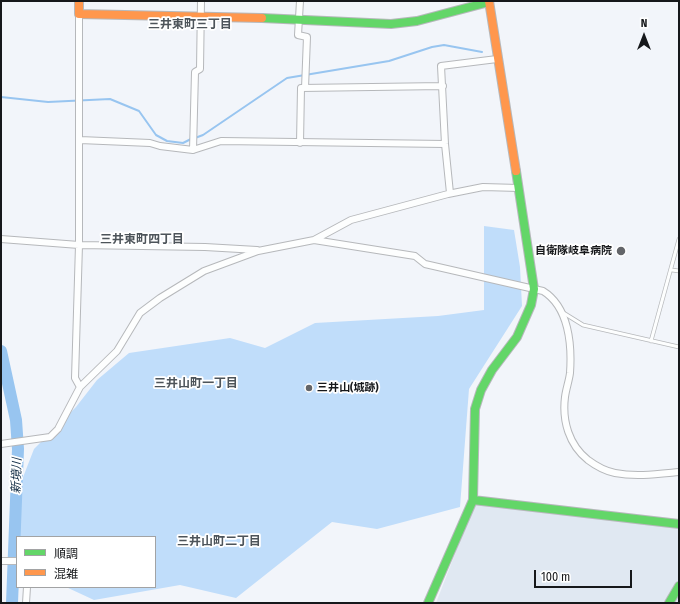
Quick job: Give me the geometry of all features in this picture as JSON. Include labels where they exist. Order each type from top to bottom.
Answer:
[{"type":"street","points":[[79,1],[79,245],[75,378],[80,387]]},
{"type":"street","points":[[193,150],[195,72],[200,69],[201,1]]},
{"type":"street","points":[[300,1],[298,35],[307,37],[305,88]]},
{"type":"street","points":[[79,14],[299,19],[391,24],[409,23],[489,1],[534,289],[531,305],[517,337],[488,377],[481,390],[475,409],[472,500],[428,603]]},
{"type":"street","points":[[450,194],[445,144],[441,66],[497,59]]},
{"type":"street","points":[[300,143],[301,88],[442,86]]},
{"type":"street","points":[[80,140],[150,143],[193,150],[222,141],[445,144]]},
{"type":"street","points":[[1,444],[50,437],[58,429],[80,387],[117,351],[140,314],[204,271],[258,251],[314,240],[350,220],[483,187],[519,188]]},
{"type":"street","points":[[1,239],[79,245],[205,247],[258,251]]},
{"type":"street","points":[[314,240],[415,256],[425,264],[543,291],[551,295],[561,311],[567,326],[570,350],[570,374],[565,398],[565,422],[573,444],[582,455],[607,471],[642,475],[679,472]]},
{"type":"street","points":[[472,500],[679,524]]},
{"type":"street","points":[[1,561],[16,561]]},
{"type":"street","points":[[669,603],[679,586]]},
{"type":"street","points":[[26,603],[27,588]]},
{"type":"lane","points":[[651,341],[672,270],[679,239]]},
{"type":"lane","points":[[672,270],[679,271]]},
{"type":"lane","points":[[561,311],[583,325],[679,347]]},
{"type":"shaded area","points":[[484,226],[514,230],[520,267],[522,306],[469,389],[460,507],[377,529],[332,522],[236,598],[180,585],[94,600],[68,588],[156,588],[156,536],[20,536],[20,485],[34,449],[76,407],[97,380],[129,353],[230,338],[265,348],[315,323],[438,316],[484,310]]},
{"type":"shaded area","points":[[475,502],[679,526],[679,603],[436,603]]},
{"type":"waterway","points":[[195,138],[203,135],[287,78],[389,61],[432,47],[444,45],[482,52]]},
{"type":"waterway","points":[[1,97],[48,102],[110,99],[139,111],[156,135],[167,141],[183,143],[191,139]]},
{"type":"waterway","name":"新境川","points":[[1,351],[16,420],[18,449],[12,603]]},
{"type":"traffic: fast","points":[[262,18],[391,24],[417,21],[489,2]]},
{"type":"traffic: fast","points":[[428,603],[473,500],[475,409],[481,390],[492,370],[517,337],[531,305],[534,289],[516,171]]},
{"type":"traffic: fast","points":[[473,500],[679,524]]},
{"type":"traffic: fast","points":[[669,603],[679,586]]},
{"type":"traffic: slow","points":[[79,1],[79,14],[262,18]]},
{"type":"traffic: slow","points":[[489,1],[516,171]]},
{"type":"place","name":"自衛隊岐阜病院","points":[[621,251]]},
{"type":"place","name":"三井山(城跡)","points":[[309,388]]},
{"type":"district","name":"三井東町三丁目","points":[[190,25]]},
{"type":"district","name":"三井東町四丁目","points":[[142,240]]},
{"type":"district","name":"三井山町一丁目","points":[[196,384]]},
{"type":"district","name":"三井山町二丁目","points":[[219,542]]}]
